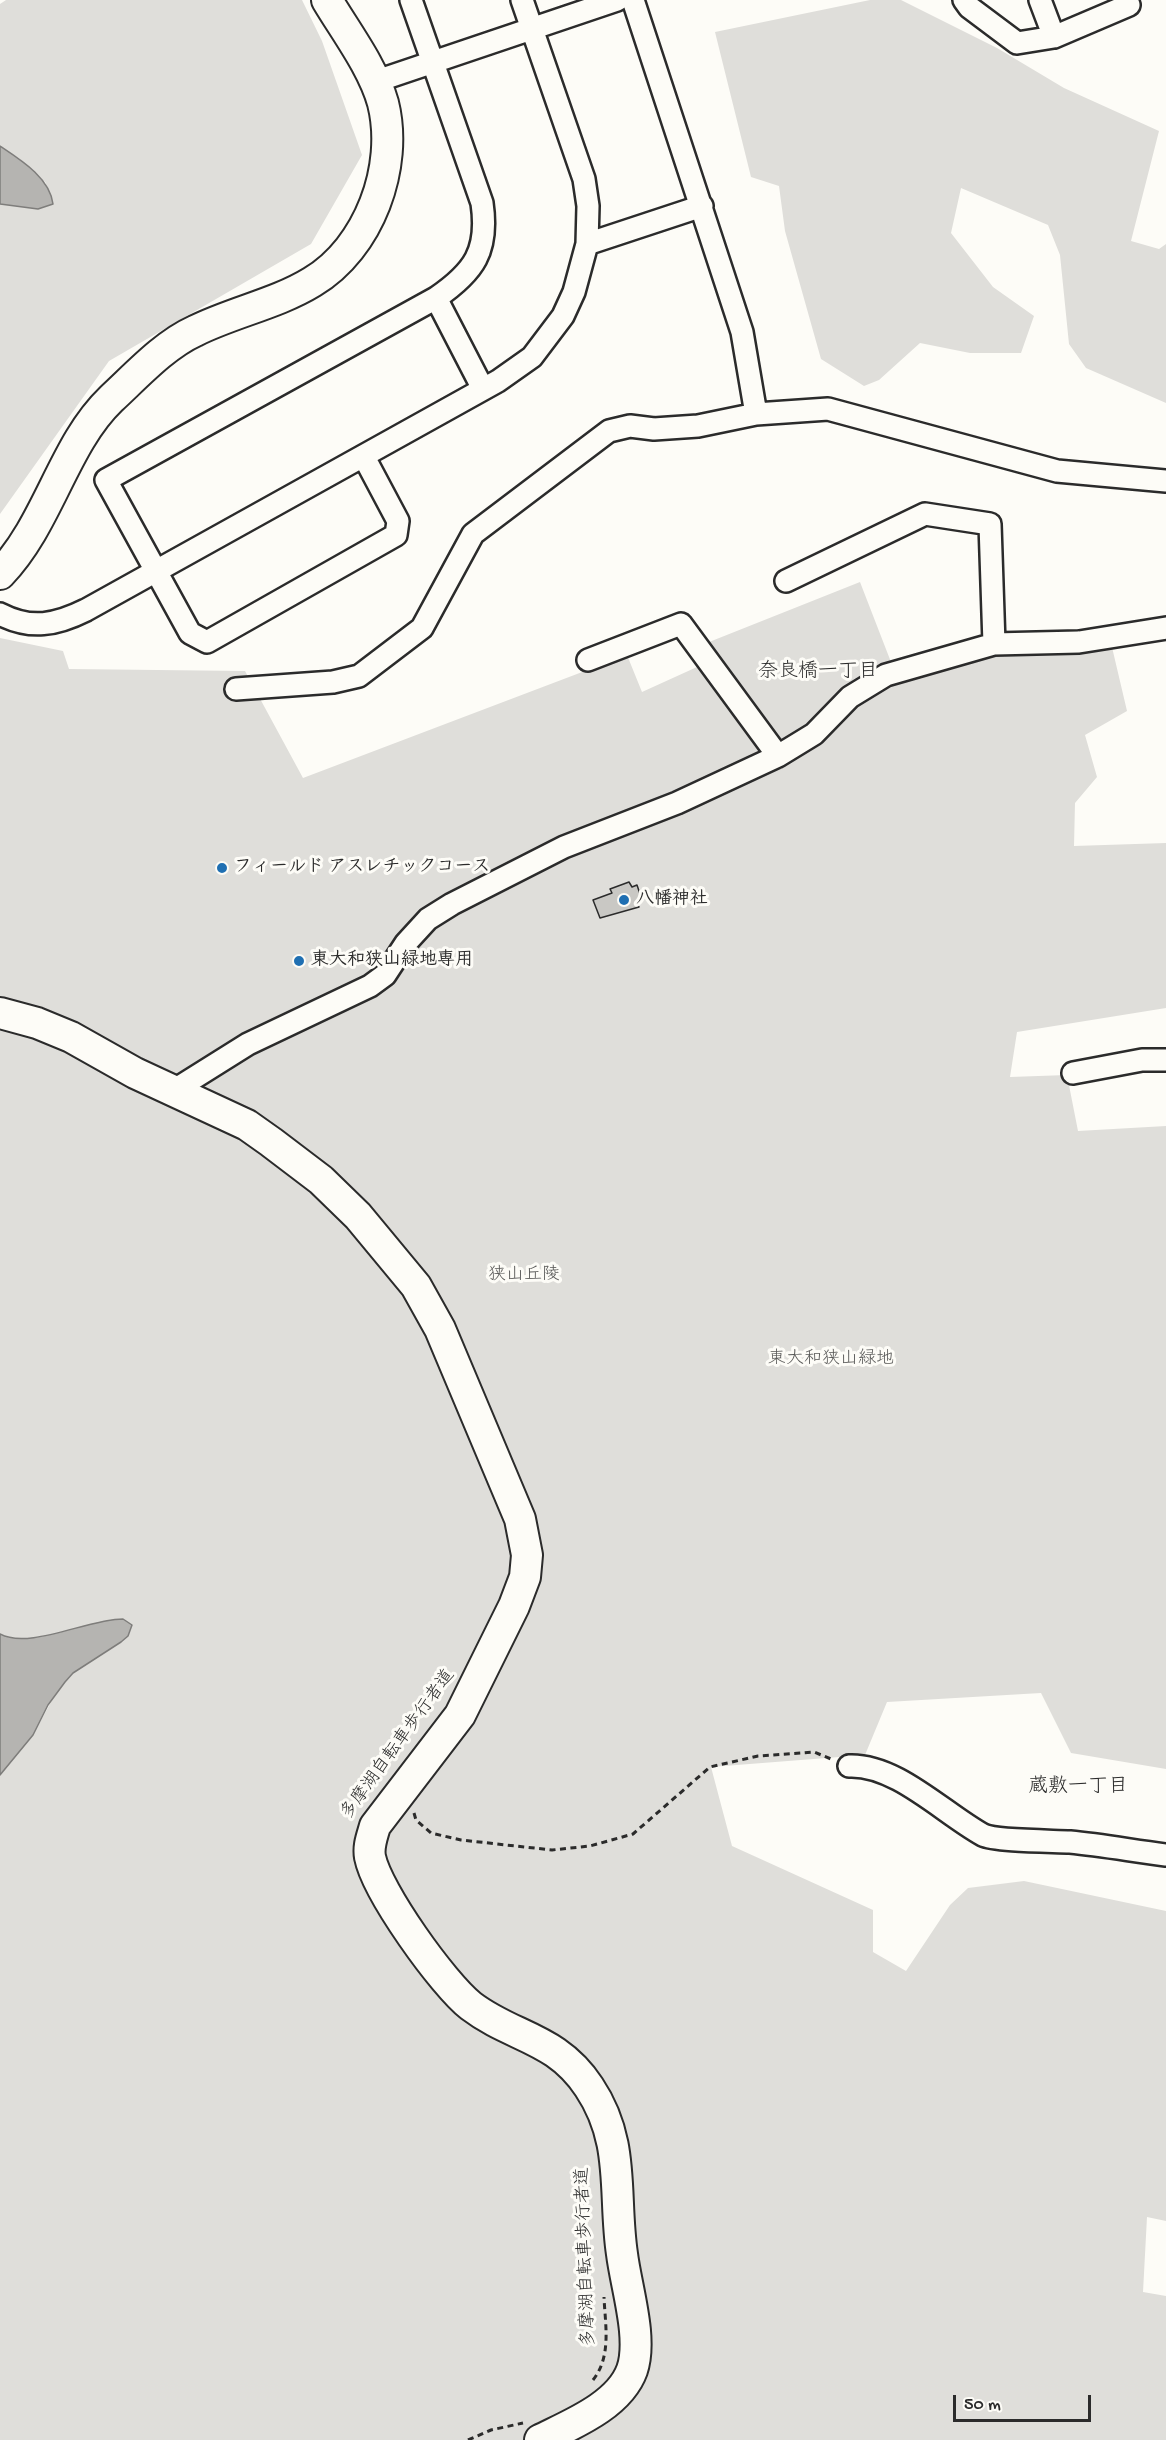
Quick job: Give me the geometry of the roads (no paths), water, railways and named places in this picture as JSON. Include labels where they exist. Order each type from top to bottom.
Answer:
[{"type":"street","points":[[0,574],[30,538],[87,426],[110,401],[181,339],[314,281],[354,244],[374,206],[388,146],[382,102],[374,82],[327,0]]},
{"type":"street","points":[[364,457],[398,522],[396,535],[207,642],[190,633],[106,480],[436,298],[461,281],[472,267],[484,241],[486,225],[474,175],[411,0]]},
{"type":"street","points":[[0,614],[29,624],[48,625],[67,620],[157,573],[364,457],[483,389],[532,357],[550,335],[574,292],[587,244],[588,206],[584,179],[522,0]]},
{"type":"street","points":[[374,82],[617,0]]},
{"type":"street","points":[[633,0],[742,332],[756,414]]},
{"type":"street","points":[[964,0],[969,7],[1017,43],[1054,37],[1129,5],[1127,0]]},
{"type":"street","points":[[1040,0],[1054,37]]},
{"type":"street","points":[[587,244],[702,207]]},
{"type":"street","points":[[436,298],[483,389]]},
{"type":"street","points":[[236,689],[333,682],[359,676],[422,628],[473,534],[609,431],[630,426],[654,429],[698,426],[756,414],[828,409],[1057,471],[1166,481]]},
{"type":"street","points":[[786,580],[925,514],[990,524],[994,644]]},
{"type":"street","points":[[588,660],[681,624],[778,756]]},
{"type":"street","points":[[173,1091],[248,1044],[370,986],[385,975],[406,943],[428,919],[452,904],[564,847],[677,803],[778,756],[814,734],[850,697],[886,675],[994,644],[1079,642],[1166,628]]},
{"type":"street","points":[[0,1013],[37,1023],[71,1037],[173,1091],[247,1125],[321,1180],[389,1251],[416,1286],[440,1329],[520,1519],[527,1555],[525,1577],[514,1606],[460,1715],[375,1827],[369,1847],[371,1859],[382,1886],[441,1977],[471,2006],[489,2018],[537,2039],[574,2069],[590,2088],[612,2140],[620,2191],[621,2251],[636,2351],[632,2372],[621,2388],[577,2422],[534,2431]]},
{"type":"street","points":[[1073,1073],[1142,1060],[1166,1060]]},
{"type":"street","points":[[849,1766],[865,1766],[887,1775],[957,1816],[985,1836],[1072,1843],[1166,1855]]},
{"type":"place","name":"フィールド アスレチックコース","points":[[222,868]]},
{"type":"place","name":"八幡神社","points":[[624,900]]},
{"type":"place","name":"東大和狭山緑地専用","points":[[299,961]]},
{"type":"district","name":"奈良橋一丁目","points":[[818,673]]},
{"type":"district","name":"蔵敷一丁目","points":[[1078,1788]]},
{"type":"park label","name":"狭山丘陵","points":[[524,1276]]},
{"type":"park label","name":"東大和狭山緑地","points":[[831,1360]]}]
